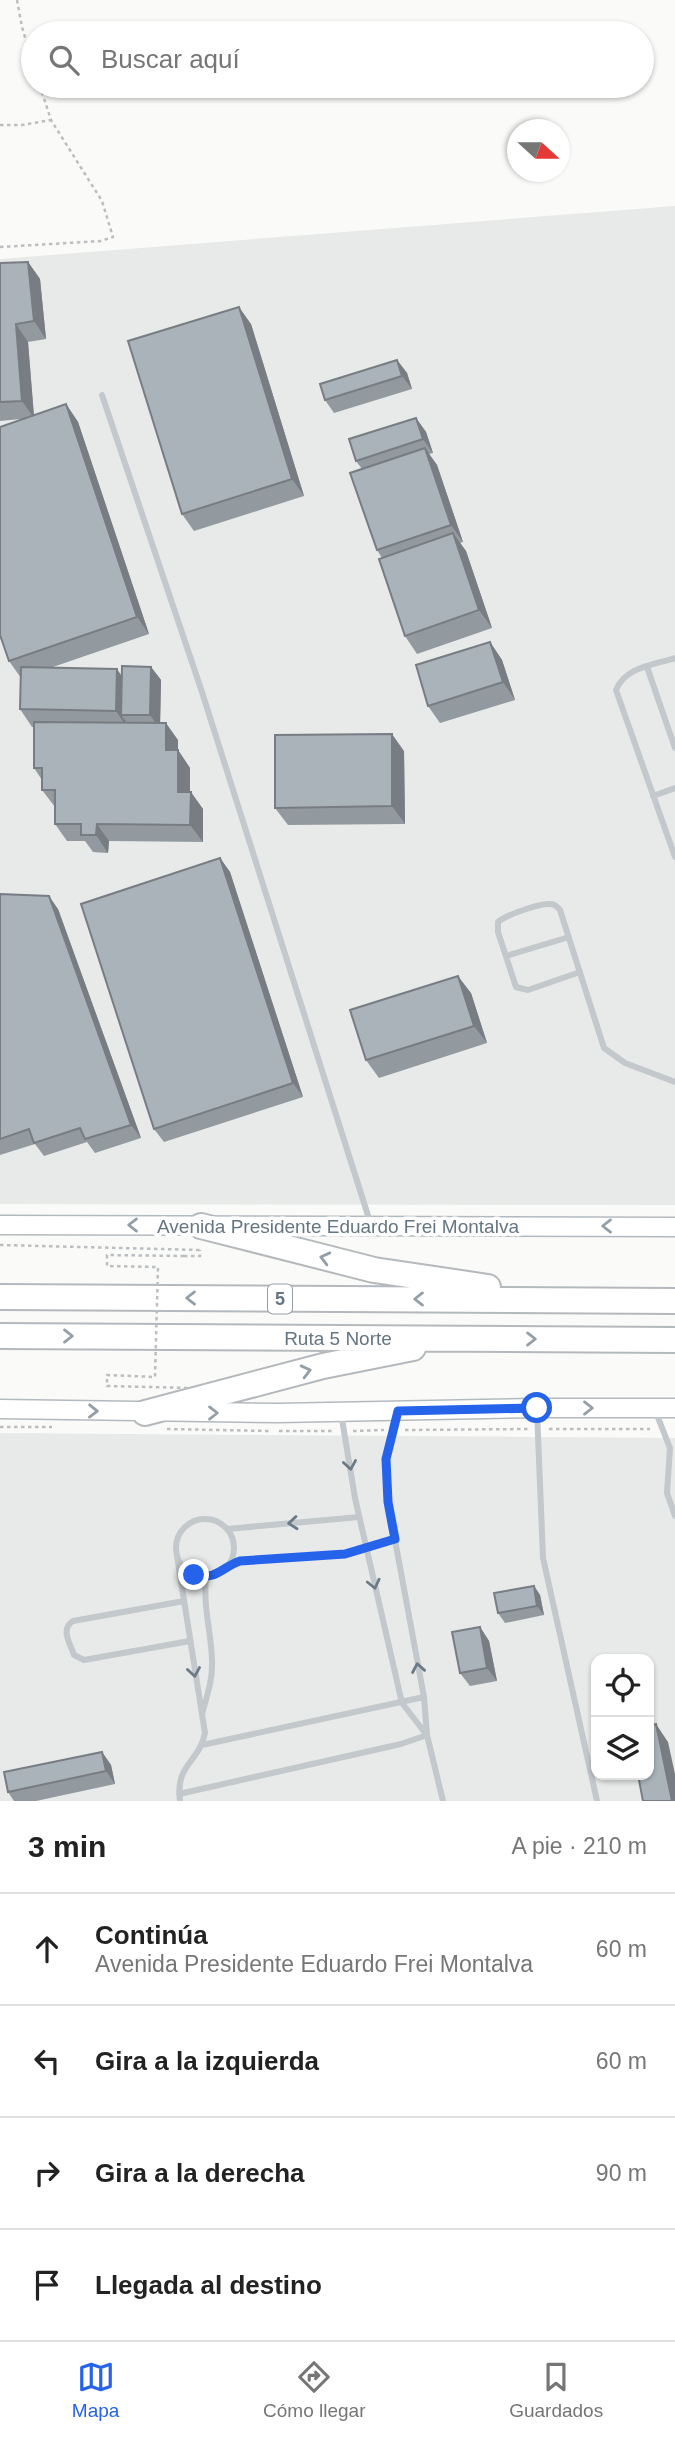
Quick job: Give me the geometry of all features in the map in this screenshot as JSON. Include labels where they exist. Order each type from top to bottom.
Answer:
[{"type":"highway","points":[[201,1238],[374,1270],[561,1300]]},
{"type":"highway","name":"Ruta 5 Norte","points":[[0,1297],[675,1301]]},
{"type":"highway","name":"Ruta 5 Norte","points":[[0,1336],[675,1340]]},
{"type":"highway","points":[[145,1413],[323,1367],[463,1338]]},
{"type":"street","name":"Avenida Presidente Eduardo Frei Montalva","points":[[0,1225],[201,1238],[372,1225],[675,1227]]},
{"type":"street","points":[[0,1409],[145,1413],[675,1408]]},
{"type":"lane","points":[[102,394],[201,689],[372,1225]]},
{"type":"lane","points":[[675,658],[627,673],[616,690],[675,857]]},
{"type":"lane","points":[[647,667],[675,748]]},
{"type":"lane","points":[[653,796],[675,788]]},
{"type":"lane","points":[[580,972],[522,990],[516,987],[498,932],[498,922],[538,907],[550,904],[556,906],[560,910],[569,937],[604,1048],[625,1063],[675,1083]]},
{"type":"lane","points":[[506,956],[569,937]]},
{"type":"lane","points":[[537,1408],[543,1558],[597,1801]]},
{"type":"lane","points":[[654,1408],[673,1449],[667,1493],[675,1516]]},
{"type":"lane","points":[[398,1411],[386,1459],[388,1502],[424,1697],[427,1735],[443,1801]]},
{"type":"lane","points":[[341,1412],[359,1517],[402,1703],[427,1735]]},
{"type":"lane","points":[[227,1529],[359,1517]]},
{"type":"lane","points":[[229,1565],[234,1553],[233,1540],[227,1529],[216,1521],[204,1519],[191,1523],[181,1531],[176,1544],[177,1556],[205,1733],[202,1745],[179,1782],[180,1797],[401,1744],[427,1735]]},
{"type":"lane","points":[[177,1556],[183,1568],[206,1578],[219,1574],[229,1565],[240,1561],[345,1554],[395,1539]]},
{"type":"lane","points":[[201,1715],[211,1686],[212,1660],[204,1601],[206,1578]]},
{"type":"lane","points":[[184,1601],[73,1621],[67,1625],[66,1631],[74,1655],[84,1660],[190,1641]]},
{"type":"lane","points":[[202,1745],[424,1697]]},
{"type":"path","points":[[17,0],[21,22]]},
{"type":"path","points":[[0,247],[101,241],[113,237],[102,201],[51,120],[44,98]]},
{"type":"path","points":[[0,125],[22,125],[51,120]]},
{"type":"path","points":[[0,1245],[201,1238]]},
{"type":"path","points":[[184,1256],[107,1255],[107,1266],[158,1267],[155,1377],[107,1375],[107,1386],[189,1388]]},
{"type":"shaded area","points":[[675,206],[675,1205],[0,1204],[0,259]]},
{"type":"shaded area","points":[[0,1433],[675,1438],[675,1801],[0,1801]]},
{"type":"building","points":[[28,262],[34,321],[16,324],[22,401],[0,402],[0,263]]},
{"type":"building","points":[[239,307],[292,479],[182,514],[128,341]]},
{"type":"building","points":[[397,360],[402,376],[325,400],[320,384]]},
{"type":"building","points":[[66,404],[137,617],[9,661],[0,635],[0,427]]},
{"type":"building","points":[[416,418],[423,439],[356,461],[349,439]]},
{"type":"building","points":[[425,448],[451,525],[377,550],[350,473]]},
{"type":"building","points":[[453,533],[479,610],[405,636],[379,559]]},
{"type":"building","points":[[490,642],[503,682],[428,706],[416,665]]},
{"type":"building","points":[[122,666],[151,667],[150,715],[121,715]]},
{"type":"building","points":[[21,667],[117,669],[116,711],[20,709]]},
{"type":"building","points":[[34,722],[166,723],[166,750],[178,750],[178,792],[191,792],[190,825],[97,824],[96,835],[81,835],[81,824],[55,824],[55,790],[42,790],[42,768],[34,768]]},
{"type":"building","points":[[392,734],[392,806],[275,808],[275,735]]},
{"type":"building","points":[[220,858],[293,1083],[154,1129],[81,904]]},
{"type":"building","points":[[0,894],[49,896],[131,1125],[85,1139],[80,1128],[34,1143],[29,1129],[0,1139]]},
{"type":"building","points":[[458,976],[474,1026],[366,1060],[350,1010]]},
{"type":"building","points":[[534,1586],[537,1606],[498,1613],[494,1593]]},
{"type":"building","points":[[480,1627],[487,1668],[460,1673],[452,1632]]},
{"type":"building","points":[[654,1725],[672,1801],[643,1801],[639,1780],[654,1780]]},
{"type":"building","points":[[102,1752],[106,1771],[8,1792],[4,1772]]},
{"type":"route","points":[[194,1575],[206,1578],[219,1574],[229,1565],[240,1561],[345,1554],[395,1539],[388,1502],[386,1459],[398,1411],[537,1408]]}]
